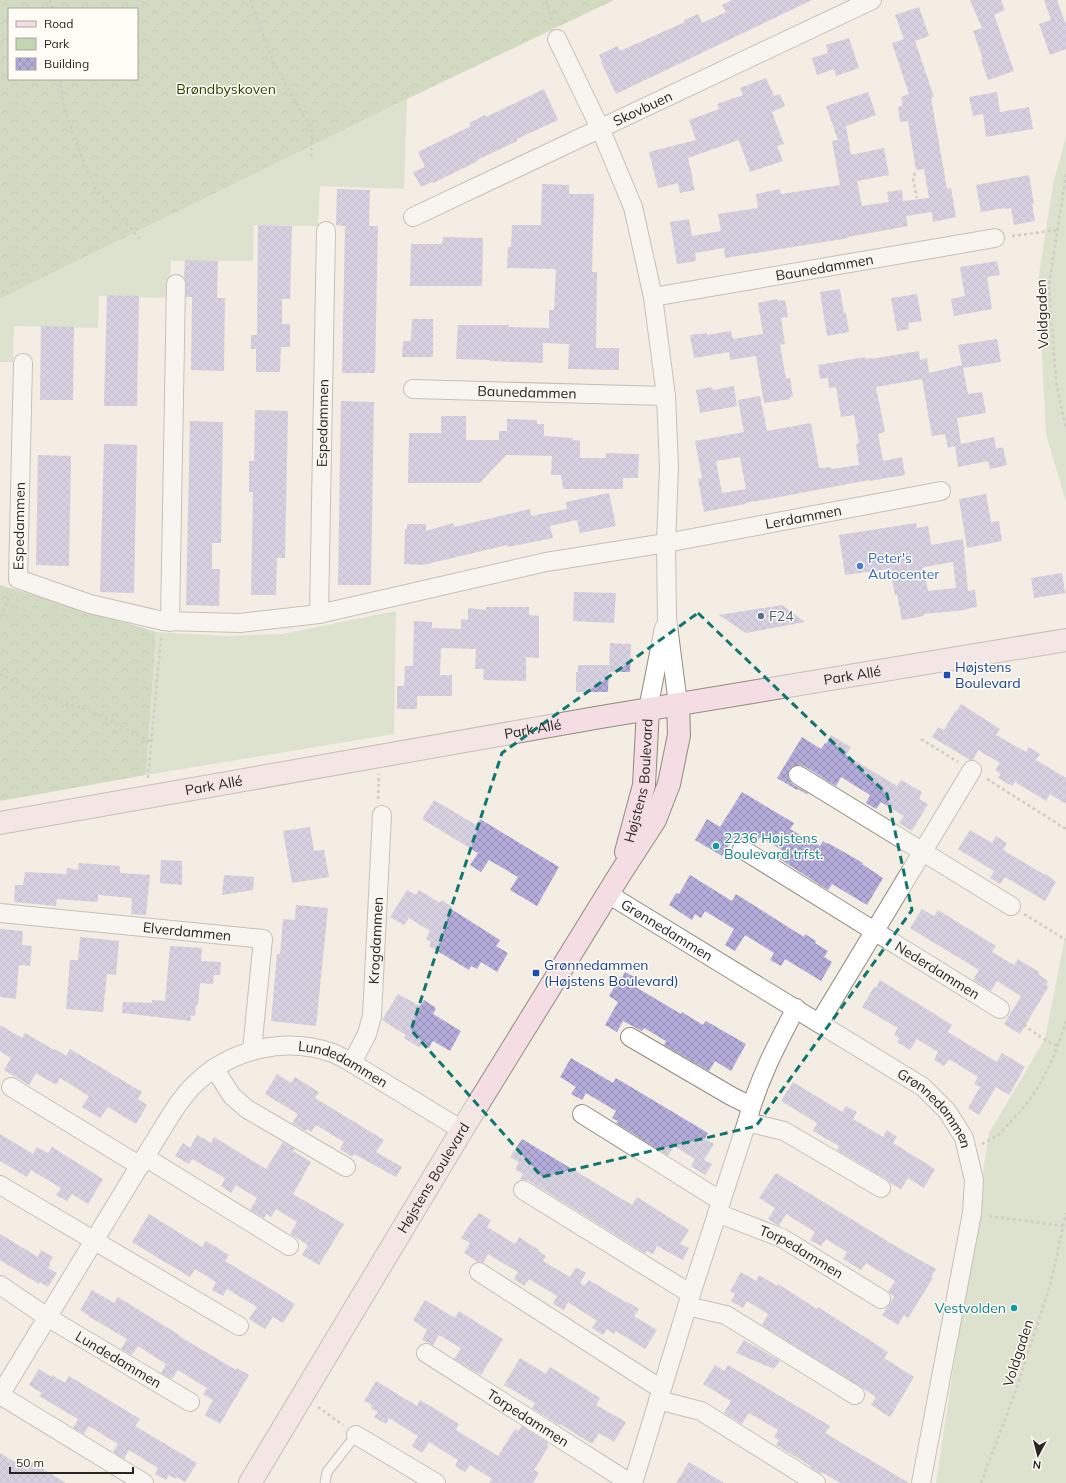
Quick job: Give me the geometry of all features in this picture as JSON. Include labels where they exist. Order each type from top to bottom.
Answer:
[{"type":"street","name":"Skovbuen","points":[[413,217],[872,0]]},
{"type":"street","points":[[558,39],[600,128],[633,207],[653,297],[666,396],[669,467],[666,543],[667,618],[678,704]]},
{"type":"street","name":"Espedammen","points":[[319,614],[326,231]]},
{"type":"street","name":"Baunedammen","points":[[653,297],[996,238]]},
{"type":"street","points":[[166,622],[176,284]]},
{"type":"street","name":"Espedammen","points":[[23,363],[18,579],[90,604],[166,622],[240,623],[319,614],[546,562],[666,543]]},
{"type":"street","name":"Baunedammen","points":[[413,389],[666,396]]},
{"type":"street","name":"Lerdammen","points":[[666,543],[941,491]]},
{"type":"street","points":[[648,709],[667,618]]},
{"type":"street","name":"Park Allé","points":[[0,823],[146,796],[648,709],[1066,640]]},
{"type":"street","name":"Højstens Boulevard","points":[[250,1483],[462,1130],[655,820],[670,784],[679,735],[678,704]]},
{"type":"street","name":"Højstens Boulevard","points":[[620,874],[644,785],[648,709]]},
{"type":"street","points":[[819,1023],[972,770]]},
{"type":"street","points":[[798,775],[1012,906]]},
{"type":"street","name":"Krogdammen","points":[[352,1063],[367,1034],[372,1016],[382,815]]},
{"type":"street","name":"Nederdammen","points":[[742,849],[875,930],[1000,1009]]},
{"type":"street","name":"Grønnedammen","points":[[608,894],[923,1087],[947,1110],[964,1138],[974,1180],[972,1213],[921,1483]]},
{"type":"street","name":"Elverdammen","points":[[0,914],[263,939],[252,1050]]},
{"type":"street","name":"Torpedammen","points":[[426,1353],[631,1483],[755,1093],[774,1049],[796,1008]]},
{"type":"street","points":[[630,1037],[731,1096],[749,1114],[784,1131],[881,1188]]},
{"type":"street","name":"Lundedammen","points":[[144,1483],[0,1395],[142,1161],[178,1105],[194,1085],[214,1068],[232,1058],[252,1050],[273,1046],[300,1046],[314,1048],[334,1054],[352,1063],[462,1130]]},
{"type":"street","points":[[214,1068],[232,1096],[247,1109],[346,1167]]},
{"type":"street","points":[[11,1087],[289,1246]]},
{"type":"street","name":"Torpedammen","points":[[582,1114],[719,1207],[782,1238],[881,1299]]},
{"type":"street","points":[[0,1185],[239,1326]]},
{"type":"street","points":[[523,1190],[689,1300],[726,1316],[855,1395]]},
{"type":"street","points":[[479,1272],[660,1394],[701,1411],[816,1483]]},
{"type":"street","name":"Lundedammen","points":[[0,1285],[47,1316],[190,1402]]},
{"type":"street","points":[[356,1435],[426,1480]]},
{"type":"lane","points":[[325,1483],[327,1472],[356,1435]]},
{"type":"path","points":[[250,0],[274,64],[312,130],[311,157]]},
{"type":"path","points":[[546,0],[558,39]]},
{"type":"path","points":[[60,80],[63,102],[73,134],[94,187],[140,239]]},
{"type":"path","points":[[915,173],[913,179],[917,198]]},
{"type":"path","name":"Voldgaden","points":[[1066,174],[1049,285],[1056,382],[1066,429]]},
{"type":"path","points":[[996,238],[1057,230]]},
{"type":"path","points":[[0,617],[18,579]]},
{"type":"path","points":[[146,796],[166,622]]},
{"type":"path","points":[[0,674],[46,697],[94,712],[151,742]]},
{"type":"path","points":[[921,739],[1066,828]]},
{"type":"path","points":[[377,756],[379,777],[378,811],[382,815]]},
{"type":"path","points":[[1012,906],[1066,940]]},
{"type":"path","points":[[1000,1009],[1044,1040],[1058,1046]]},
{"type":"path","points":[[968,1152],[998,1134],[1022,1110],[1042,1082],[1058,1046],[1066,1021]]},
{"type":"path","points":[[972,1213],[1064,1226]]},
{"type":"path","name":"Voldgaden","points":[[981,1483],[1016,1390],[1051,1282],[1066,1213]]},
{"type":"path","points":[[304,1395],[356,1435]]},
{"type":"highlighted area","points":[[698,613],[887,794],[912,910],[756,1126],[542,1177],[411,1030],[502,753]]},
{"type":"green space","name":"Brøndbyskoven","points":[[0,0],[614,0],[407,99],[0,299]]},
{"type":"green space","points":[[407,99],[404,189],[320,186],[318,226],[254,225],[253,261],[171,261],[170,298],[99,296],[98,328],[14,326],[13,362],[0,362],[0,299]]},
{"type":"green space","points":[[1066,136],[1066,502],[1046,434],[1038,281],[1053,184]]},
{"type":"green space","points":[[0,585],[156,632],[146,775],[0,801]]},
{"type":"green space","points":[[396,611],[394,734],[146,775],[156,632],[226,636],[282,634]]},
{"type":"green space","name":"Vestvolden","points":[[1066,933],[1066,1483],[936,1483],[989,1133],[1045,1039]]},
{"type":"building","points":[[732,0],[812,0],[616,94],[599,55],[617,46],[620,51],[685,22],[684,20],[698,14],[702,23],[726,12],[722,5]]},
{"type":"building","points":[[970,0],[1001,0],[1005,10],[994,15],[1014,71],[988,80],[981,60],[983,59],[973,31],[982,28]]},
{"type":"building","points":[[1044,0],[1057,0],[1066,25],[1066,49],[1050,55],[1039,24],[1051,20]]},
{"type":"building","points":[[919,7],[929,36],[915,41],[934,97],[931,98],[947,189],[951,188],[956,217],[933,222],[932,212],[906,216],[908,226],[848,237],[849,238],[725,258],[724,248],[695,253],[696,261],[677,264],[670,222],[689,219],[692,236],[721,231],[718,214],[758,208],[756,194],[780,189],[781,194],[840,185],[832,141],[838,140],[826,106],[868,92],[876,115],[846,126],[851,155],[884,148],[889,175],[857,181],[862,206],[889,202],[887,192],[902,190],[903,201],[929,198],[924,169],[916,170],[908,121],[900,122],[898,107],[903,105],[901,97],[909,94],[892,43],[904,39],[895,15]]},
{"type":"building","points":[[849,38],[859,68],[836,76],[834,69],[817,75],[812,58],[828,53],[826,45]]},
{"type":"building","points":[[766,78],[774,96],[780,94],[785,106],[772,112],[784,144],[777,146],[783,161],[750,172],[739,140],[688,158],[695,190],[680,193],[678,183],[658,188],[649,152],[696,140],[689,120],[719,109],[717,104],[743,95],[740,88]]},
{"type":"building","points":[[544,89],[558,120],[517,139],[517,141],[477,160],[478,161],[433,183],[432,182],[421,187],[413,172],[425,167],[418,152],[471,126],[469,123],[485,115],[486,117]]},
{"type":"building","points":[[997,92],[1000,112],[1029,107],[1033,129],[986,137],[983,114],[973,116],[969,97]]},
{"type":"building","points":[[1029,175],[1034,204],[1032,204],[1035,221],[1014,225],[1011,208],[981,212],[976,185]]},
{"type":"building","points":[[542,184],[569,185],[569,194],[594,194],[592,272],[597,272],[596,348],[619,348],[619,370],[568,369],[569,344],[543,343],[543,363],[456,359],[458,325],[509,325],[509,327],[549,328],[549,310],[554,310],[556,269],[507,268],[508,247],[511,247],[512,225],[541,225]]},
{"type":"building","points":[[337,189],[370,190],[369,226],[378,226],[375,373],[342,373],[345,226],[336,225]]},
{"type":"building","points":[[258,225],[292,226],[290,299],[282,299],[282,324],[290,324],[290,347],[281,347],[280,372],[256,372],[256,349],[251,349],[251,335],[257,335]]},
{"type":"building","points":[[443,237],[483,238],[482,286],[410,286],[411,244],[442,244]]},
{"type":"building","points":[[185,260],[218,261],[217,298],[225,298],[224,371],[191,370],[192,297],[186,297],[186,284],[184,278]]},
{"type":"building","points":[[997,261],[1000,275],[987,277],[992,309],[954,316],[951,299],[965,296],[960,267]]},
{"type":"building","points":[[840,289],[849,332],[827,336],[820,292]]},
{"type":"building","points":[[917,294],[922,321],[908,323],[909,329],[897,331],[891,298]]},
{"type":"building","points":[[107,295],[139,296],[137,406],[104,406]]},
{"type":"building","points":[[777,299],[778,301],[785,300],[788,317],[781,318],[785,344],[780,345],[786,379],[790,378],[793,397],[790,397],[790,399],[764,403],[756,356],[730,360],[729,352],[694,358],[690,335],[707,333],[707,335],[731,331],[733,339],[763,334],[758,303]]},
{"type":"building","points":[[412,319],[433,319],[433,357],[402,357],[403,341],[411,341]]},
{"type":"building","points":[[41,326],[74,327],[73,400],[40,400]]},
{"type":"building","points":[[997,339],[1001,362],[963,368],[968,394],[982,392],[986,413],[957,418],[961,444],[994,437],[996,449],[1003,447],[1007,465],[990,469],[988,461],[958,467],[955,446],[948,448],[945,434],[932,436],[922,379],[876,387],[885,432],[878,434],[883,461],[902,457],[905,475],[869,480],[704,512],[698,479],[702,478],[695,441],[744,432],[738,400],[760,396],[767,431],[811,423],[819,468],[831,467],[832,469],[859,465],[856,444],[859,443],[854,415],[841,417],[836,387],[829,388],[828,378],[820,379],[818,365],[865,357],[865,359],[871,359],[919,351],[920,360],[927,358],[929,373],[962,365],[958,345]],"holes":[[[740,457],[746,489],[722,493],[716,461]]]},
{"type":"building","points":[[734,386],[737,406],[700,413],[696,390],[712,387],[713,390]]},
{"type":"building","points":[[341,401],[374,402],[371,585],[338,585]]},
{"type":"building","points":[[255,410],[288,411],[285,558],[277,558],[276,595],[251,595],[253,492],[249,492],[249,461],[254,461]]},
{"type":"building","points":[[441,416],[466,416],[466,440],[499,440],[499,431],[507,431],[507,419],[537,420],[537,424],[544,424],[544,436],[573,438],[573,440],[580,441],[580,458],[606,458],[606,453],[639,454],[638,478],[623,478],[623,489],[563,489],[561,475],[551,475],[552,456],[506,455],[480,483],[408,483],[409,433],[441,433]]},
{"type":"building","points":[[190,421],[223,422],[221,543],[212,543],[212,569],[220,569],[219,606],[186,605]]},
{"type":"building","points":[[104,444],[137,445],[134,593],[100,592]]},
{"type":"building","points":[[38,455],[71,456],[69,566],[36,565]]},
{"type":"building","points":[[609,493],[616,526],[580,533],[577,520],[550,526],[553,538],[508,547],[507,545],[423,565],[404,564],[405,529],[407,529],[407,524],[426,524],[426,531],[453,523],[454,527],[530,509],[531,516],[567,509],[566,502]]},
{"type":"building","points":[[986,494],[991,522],[999,521],[1002,541],[967,548],[959,499]]},
{"type":"building","points":[[916,523],[917,528],[928,526],[931,545],[963,539],[968,591],[975,590],[977,607],[966,610],[924,614],[924,616],[902,620],[890,569],[845,575],[839,535]],"holes":[[[953,562],[956,588],[928,591],[924,567]]]},
{"type":"building","points":[[1062,573],[1065,593],[1034,598],[1031,578]]},
{"type":"building","points":[[574,592],[616,593],[614,623],[573,621]]},
{"type":"building","points":[[782,605],[805,622],[746,633],[719,615]]},
{"type":"building","points":[[486,607],[529,607],[529,615],[539,616],[539,658],[526,657],[526,681],[483,680],[484,669],[475,669],[476,649],[441,648],[440,675],[452,675],[452,696],[417,696],[417,709],[397,709],[397,686],[404,686],[405,666],[413,666],[414,621],[432,622],[432,628],[461,629],[461,619],[468,620],[468,608],[486,610]]},
{"type":"building","points":[[610,643],[631,644],[630,672],[609,672]]},
{"type":"building","points":[[578,665],[609,665],[608,692],[576,692],[576,672],[578,672]]},
{"type":"building","points":[[961,704],[1000,729],[996,735],[1026,752],[1029,747],[1040,754],[1036,760],[1066,778],[1066,804],[1050,794],[1046,801],[1015,782],[1012,786],[998,778],[1001,774],[995,770],[1000,763],[978,750],[973,760],[970,760],[932,737],[938,727],[944,730]]},
{"type":"building","points":[[831,735],[851,747],[846,755],[897,786],[901,780],[922,792],[919,799],[928,804],[912,831],[899,823],[904,816],[881,802],[876,809],[866,803],[870,795],[841,777],[836,786],[804,766],[793,766],[789,770],[789,780],[792,784],[808,793],[807,794],[777,778],[802,737],[821,749]]},
{"type":"building","points":[[742,792],[794,823],[790,829],[820,846],[823,841],[828,843],[863,863],[862,864],[883,878],[867,905],[832,884],[828,890],[778,858],[782,850],[760,837],[755,845],[747,840],[737,840],[734,837],[722,856],[695,840],[707,819],[720,827]]},
{"type":"building","points":[[434,800],[476,825],[480,819],[559,867],[537,906],[510,890],[518,877],[489,860],[481,872],[470,865],[478,853],[422,819]]},
{"type":"building","points":[[310,827],[314,851],[324,850],[329,877],[292,883],[283,831]]},
{"type":"building","points":[[970,830],[992,843],[996,836],[1007,843],[1003,850],[1045,875],[1046,874],[1056,882],[1045,901],[1005,877],[1000,884],[990,878],[994,871],[958,849]]},
{"type":"building","points":[[161,860],[182,861],[182,885],[160,883]]},
{"type":"building","points":[[79,863],[120,866],[120,873],[150,875],[146,915],[131,914],[132,898],[98,895],[98,902],[57,899],[56,906],[14,902],[15,885],[23,885],[25,872],[66,874],[67,868],[78,870]]},
{"type":"building","points":[[224,875],[254,877],[253,890],[222,895]]},
{"type":"building","points":[[690,875],[732,901],[736,894],[804,937],[805,934],[816,941],[815,943],[828,951],[824,957],[832,962],[821,981],[785,959],[781,966],[770,960],[774,953],[745,935],[735,951],[725,945],[734,929],[705,911],[701,918],[695,914],[692,920],[669,905],[676,893],[679,894]]},
{"type":"building","points":[[407,890],[416,895],[419,890],[440,903],[442,900],[452,907],[451,909],[500,940],[496,946],[508,953],[497,972],[481,962],[477,969],[471,966],[469,970],[429,946],[431,942],[426,939],[430,931],[409,918],[404,925],[390,917]]},
{"type":"building","points":[[296,905],[328,908],[316,1026],[271,1021],[277,954],[280,954],[283,919],[295,920]]},
{"type":"building","points":[[922,909],[934,916],[938,910],[996,946],[992,952],[1014,965],[1018,959],[1039,972],[1038,974],[1048,981],[1046,985],[1049,986],[1020,1034],[1004,1024],[1021,996],[997,981],[991,991],[973,980],[979,970],[910,928]]},
{"type":"building","points":[[0,929],[23,931],[22,945],[32,946],[30,966],[19,965],[16,999],[0,997]]},
{"type":"building","points":[[80,937],[119,941],[116,975],[107,974],[103,1012],[66,1009],[70,960],[78,960]]},
{"type":"building","points":[[171,946],[202,948],[201,961],[221,962],[220,975],[214,975],[213,984],[200,983],[198,1005],[196,1005],[195,1016],[191,1015],[191,1021],[122,1013],[123,1002],[152,1003],[152,1000],[165,1001]]},
{"type":"building","points":[[625,972],[638,979],[634,986],[681,1014],[682,1012],[703,1025],[706,1021],[746,1044],[731,1071],[715,1061],[709,1071],[664,1045],[666,1041],[644,1028],[642,1031],[623,1021],[617,1032],[605,1025],[618,1002],[609,996],[620,977],[622,978]]},
{"type":"building","points":[[880,980],[952,1025],[948,1032],[997,1062],[1002,1053],[1025,1067],[1009,1095],[996,1087],[979,1115],[968,1108],[980,1087],[974,1084],[978,1077],[949,1059],[944,1066],[934,1060],[938,1052],[917,1039],[910,1050],[897,1042],[899,1038],[894,1035],[898,1028],[862,1007]]},
{"type":"building","points":[[398,994],[420,1006],[424,1000],[436,1008],[433,1014],[461,1031],[450,1051],[433,1041],[429,1048],[422,1044],[420,1048],[404,1038],[406,1035],[382,1020]]},
{"type":"building","points":[[0,1025],[22,1038],[25,1033],[66,1056],[70,1049],[142,1092],[138,1099],[147,1105],[136,1124],[108,1107],[100,1118],[82,1107],[89,1096],[60,1078],[56,1085],[36,1073],[29,1085],[4,1070],[11,1058],[0,1051]]},
{"type":"building","points":[[571,1058],[613,1083],[616,1078],[708,1133],[705,1139],[714,1144],[704,1160],[712,1164],[705,1175],[691,1166],[695,1159],[674,1146],[668,1156],[616,1123],[618,1121],[612,1118],[616,1111],[586,1093],[582,1100],[571,1094],[576,1087],[560,1077]]},
{"type":"building","points":[[277,1074],[291,1083],[295,1077],[319,1092],[315,1098],[384,1140],[376,1152],[402,1167],[396,1177],[354,1154],[352,1157],[340,1149],[344,1142],[316,1125],[311,1132],[307,1129],[306,1131],[292,1123],[298,1114],[265,1094]]},
{"type":"building","points":[[793,1082],[842,1112],[846,1106],[857,1112],[853,1119],[883,1137],[887,1130],[897,1137],[893,1143],[935,1169],[924,1188],[908,1178],[901,1189],[837,1150],[839,1146],[813,1131],[817,1123],[781,1101]]},
{"type":"building","points":[[0,1134],[33,1154],[37,1147],[48,1153],[52,1147],[103,1179],[88,1204],[72,1194],[67,1201],[56,1195],[61,1188],[31,1170],[27,1177],[0,1161]]},
{"type":"building","points":[[197,1135],[211,1143],[214,1137],[266,1169],[283,1142],[295,1149],[293,1151],[311,1162],[293,1194],[344,1224],[319,1265],[302,1255],[308,1245],[290,1234],[297,1222],[276,1209],[271,1217],[266,1214],[264,1218],[250,1210],[257,1198],[236,1185],[231,1193],[221,1186],[225,1178],[192,1159],[189,1164],[175,1156],[183,1143],[190,1148]]},
{"type":"building","points":[[522,1139],[632,1205],[637,1197],[689,1230],[680,1244],[689,1248],[683,1260],[657,1246],[653,1254],[647,1251],[645,1253],[529,1181],[520,1179],[523,1174],[515,1169],[519,1162],[510,1157]]},
{"type":"building","points":[[776,1173],[897,1247],[936,1269],[931,1277],[933,1278],[908,1318],[904,1315],[898,1325],[882,1315],[894,1297],[888,1292],[895,1281],[866,1263],[861,1270],[843,1259],[847,1252],[826,1239],[821,1246],[810,1240],[815,1232],[786,1214],[779,1226],[768,1219],[775,1208],[759,1198]]},
{"type":"building","points":[[479,1213],[491,1220],[487,1227],[515,1244],[519,1237],[546,1256],[543,1261],[570,1277],[576,1267],[586,1273],[580,1283],[584,1286],[589,1280],[639,1309],[634,1316],[657,1330],[645,1349],[616,1331],[614,1334],[607,1329],[603,1335],[592,1328],[597,1321],[568,1302],[564,1310],[553,1304],[557,1296],[529,1279],[524,1286],[514,1279],[518,1272],[488,1254],[483,1263],[478,1262],[464,1253],[470,1243],[461,1238]]},
{"type":"building","points":[[149,1214],[202,1247],[206,1241],[229,1255],[225,1261],[295,1304],[283,1323],[273,1317],[265,1329],[249,1319],[257,1307],[227,1289],[223,1296],[212,1290],[216,1282],[195,1269],[190,1277],[132,1242]]},
{"type":"building","points":[[0,1234],[38,1257],[41,1250],[53,1257],[48,1268],[57,1273],[48,1287],[40,1282],[39,1284],[0,1260]]},
{"type":"building","points":[[741,1272],[756,1281],[759,1275],[777,1286],[778,1284],[817,1309],[818,1307],[888,1352],[884,1358],[914,1377],[890,1417],[871,1405],[876,1397],[762,1325],[768,1314],[747,1301],[743,1308],[731,1301],[735,1294],[730,1291]]},
{"type":"building","points":[[92,1290],[114,1303],[118,1297],[236,1370],[237,1368],[249,1375],[220,1424],[205,1415],[213,1400],[203,1394],[207,1388],[178,1370],[172,1379],[161,1373],[166,1364],[138,1346],[132,1355],[121,1349],[127,1339],[80,1310]]},
{"type":"building","points":[[425,1300],[455,1318],[459,1311],[503,1339],[481,1375],[454,1359],[461,1348],[439,1335],[433,1345],[422,1340],[427,1330],[413,1320]]},
{"type":"building","points":[[744,1340],[780,1361],[774,1369],[736,1353]]},
{"type":"building","points":[[520,1358],[546,1374],[550,1367],[600,1398],[596,1405],[626,1422],[614,1442],[599,1433],[592,1444],[532,1408],[535,1403],[504,1385]]},
{"type":"building","points":[[715,1365],[724,1371],[728,1365],[830,1426],[825,1433],[909,1483],[840,1483],[822,1472],[821,1474],[810,1467],[811,1466],[776,1445],[779,1440],[774,1437],[778,1430],[749,1413],[742,1424],[724,1413],[731,1401],[703,1384]]},
{"type":"building","points":[[39,1369],[51,1377],[52,1375],[65,1383],[69,1376],[140,1419],[135,1426],[197,1463],[185,1482],[177,1477],[176,1479],[169,1475],[166,1480],[155,1474],[158,1468],[129,1450],[124,1459],[113,1452],[118,1444],[89,1426],[84,1434],[73,1428],[78,1419],[39,1396],[42,1393],[29,1385]]},
{"type":"building","points":[[376,1381],[417,1406],[420,1400],[432,1407],[459,1424],[456,1430],[498,1456],[515,1429],[518,1431],[522,1426],[548,1443],[547,1445],[549,1446],[534,1470],[539,1473],[533,1483],[489,1483],[492,1479],[470,1465],[465,1472],[455,1466],[458,1460],[429,1442],[422,1453],[412,1446],[418,1436],[389,1418],[386,1424],[374,1417],[378,1412],[371,1408],[372,1405],[364,1401]]},
{"type":"building","points":[[0,1453],[28,1470],[32,1462],[66,1483],[0,1483]]},
{"type":"building","points":[[689,1462],[724,1483],[676,1483]]},
{"type":"place","name":"Peter's Autocenter","points":[[860,566]]},
{"type":"place","name":"F24","points":[[761,616]]},
{"type":"place","name":"Højstens Boulevard","points":[[947,675]]},
{"type":"place","name":"2236 Højstens Boulevard trfst.","points":[[716,846]]},
{"type":"place","name":"Grønnedammen (Højstens Boulevard)","points":[[536,973]]},
{"type":"place","name":"Vestvolden","points":[[1014,1308]]}]
